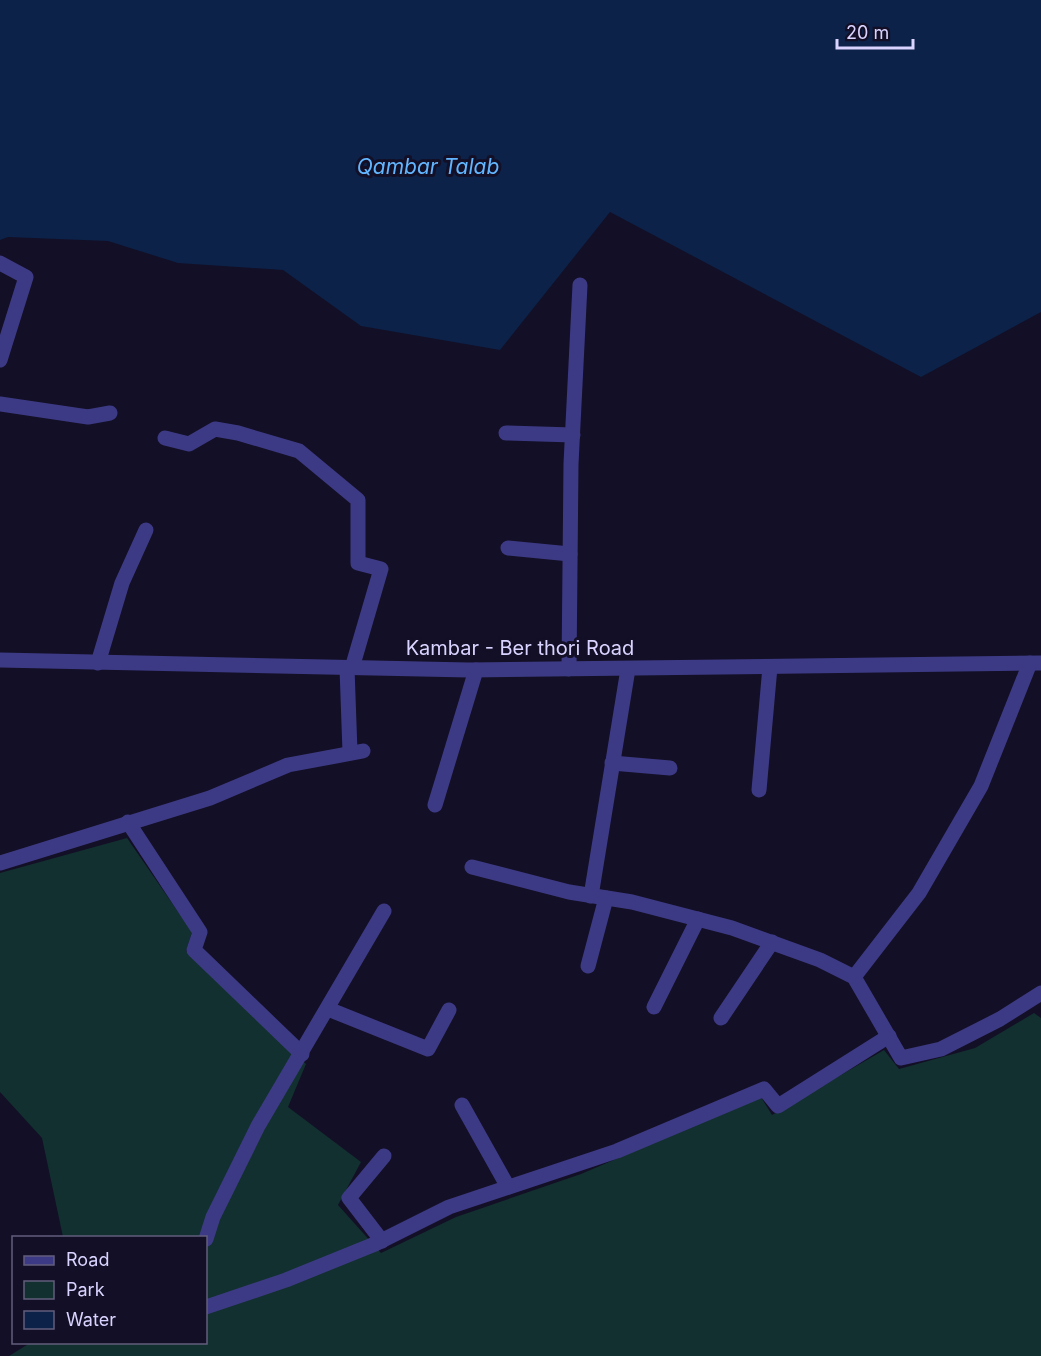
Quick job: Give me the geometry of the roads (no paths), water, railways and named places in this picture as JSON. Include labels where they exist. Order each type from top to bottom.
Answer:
[{"type":"street","points":[[0,264],[26,277],[0,360]]},
{"type":"street","points":[[569,669],[573,435],[580,285]]},
{"type":"street","points":[[0,405],[88,417],[110,413]]},
{"type":"street","points":[[0,863],[210,798],[288,765],[357,752],[350,668],[381,569],[358,563],[358,500],[299,452],[238,433],[215,429],[189,444],[165,438]]},
{"type":"street","points":[[506,433],[573,435]]},
{"type":"street","points":[[98,663],[122,583],[146,531]]},
{"type":"street","points":[[508,548],[570,554]]},
{"type":"street","name":"Kambar - Ber thori Road","points":[[0,660],[476,670],[1035,663]]},
{"type":"street","points":[[854,977],[919,893],[981,786],[1035,663]]},
{"type":"street","points":[[759,790],[770,666]]},
{"type":"street","points":[[588,966],[598,897],[612,763],[628,669]]},
{"type":"street","points":[[435,805],[476,670]]},
{"type":"street","points":[[612,763],[670,768]]},
{"type":"street","points":[[128,822],[200,932],[194,950],[302,1054]]},
{"type":"street","points":[[472,867],[698,919],[820,960],[854,977],[900,1058],[941,1049],[1000,1020],[1041,993]]},
{"type":"street","points":[[207,1236],[213,1217],[258,1126],[384,911]]},
{"type":"street","points":[[654,1007],[698,919]]},
{"type":"street","points":[[722,1018],[772,942]]},
{"type":"street","points":[[328,1009],[428,1049],[449,1010]]},
{"type":"street","points":[[207,1307],[286,1280],[382,1240],[449,1207],[617,1150],[764,1089],[778,1106],[889,1036]]},
{"type":"street","points":[[462,1105],[508,1187]]},
{"type":"street","points":[[382,1240],[349,1198],[384,1156]]},
{"type":"water","name":"Qambar Talab","points":[[0,0],[1041,0],[1041,312],[921,377],[610,212],[500,350],[361,326],[283,270],[178,263],[108,241],[8,237],[0,240]]}]
